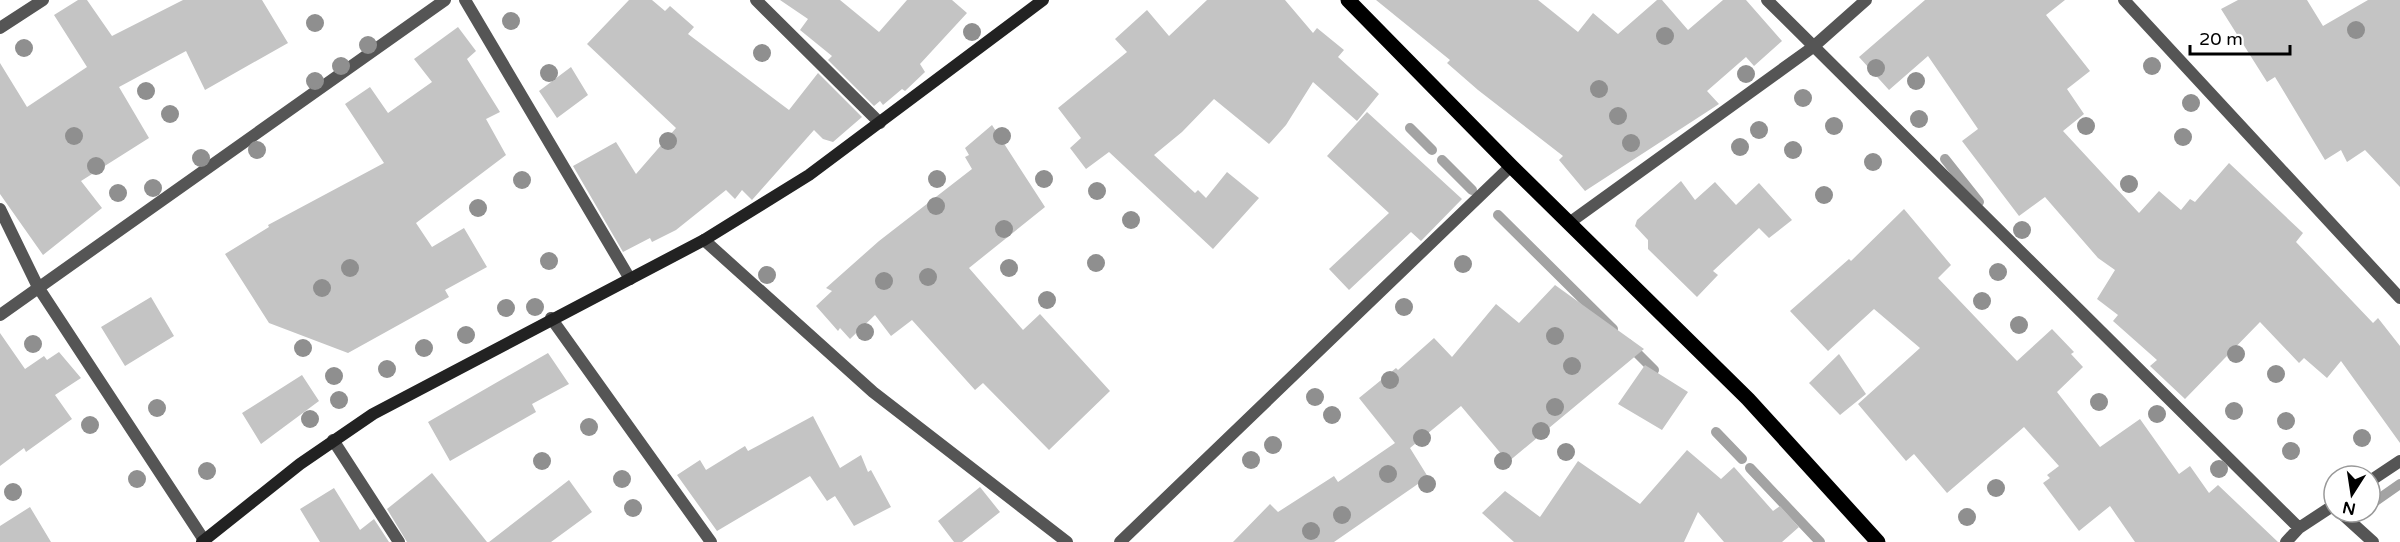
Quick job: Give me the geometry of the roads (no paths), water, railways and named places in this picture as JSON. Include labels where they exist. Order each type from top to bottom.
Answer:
[{"type":"main road","points":[[1348,0],[1510,166],[1748,399],[1878,542]]},
{"type":"street","points":[[0,28],[43,0]]},
{"type":"street","points":[[0,315],[445,0]]},
{"type":"street","points":[[465,0],[630,279]]},
{"type":"street","points":[[756,0],[880,123]]},
{"type":"street","points":[[0,209],[38,287],[203,541],[333,440],[373,414],[551,318],[704,240],[809,175],[1043,0]]},
{"type":"street","points":[[1767,0],[2299,528]]},
{"type":"street","points":[[1569,223],[1813,47],[1866,0]]},
{"type":"street","points":[[2124,0],[2400,298]]},
{"type":"street","points":[[1120,542],[1510,166]]},
{"type":"street","points":[[704,240],[873,392],[1067,542]]},
{"type":"street","points":[[551,318],[711,542]]},
{"type":"street","points":[[333,440],[399,542]]},
{"type":"street","points":[[2382,473],[2400,461]]},
{"type":"street","points":[[2286,542],[2299,528],[2322,514]]},
{"type":"street","points":[[2353,524],[2373,542]]},
{"type":"waterway","points":[[1410,128],[1432,150]]},
{"type":"waterway","points":[[1945,159],[1979,202]]},
{"type":"waterway","points":[[1442,160],[1472,190]]},
{"type":"waterway","points":[[1498,215],[1613,329]]},
{"type":"waterway","points":[[1628,344],[1654,370]]},
{"type":"waterway","points":[[1716,432],[1742,459]]},
{"type":"waterway","points":[[1750,468],[1820,542]]},
{"type":"waterway","points":[[2382,497],[2400,484]]}]
